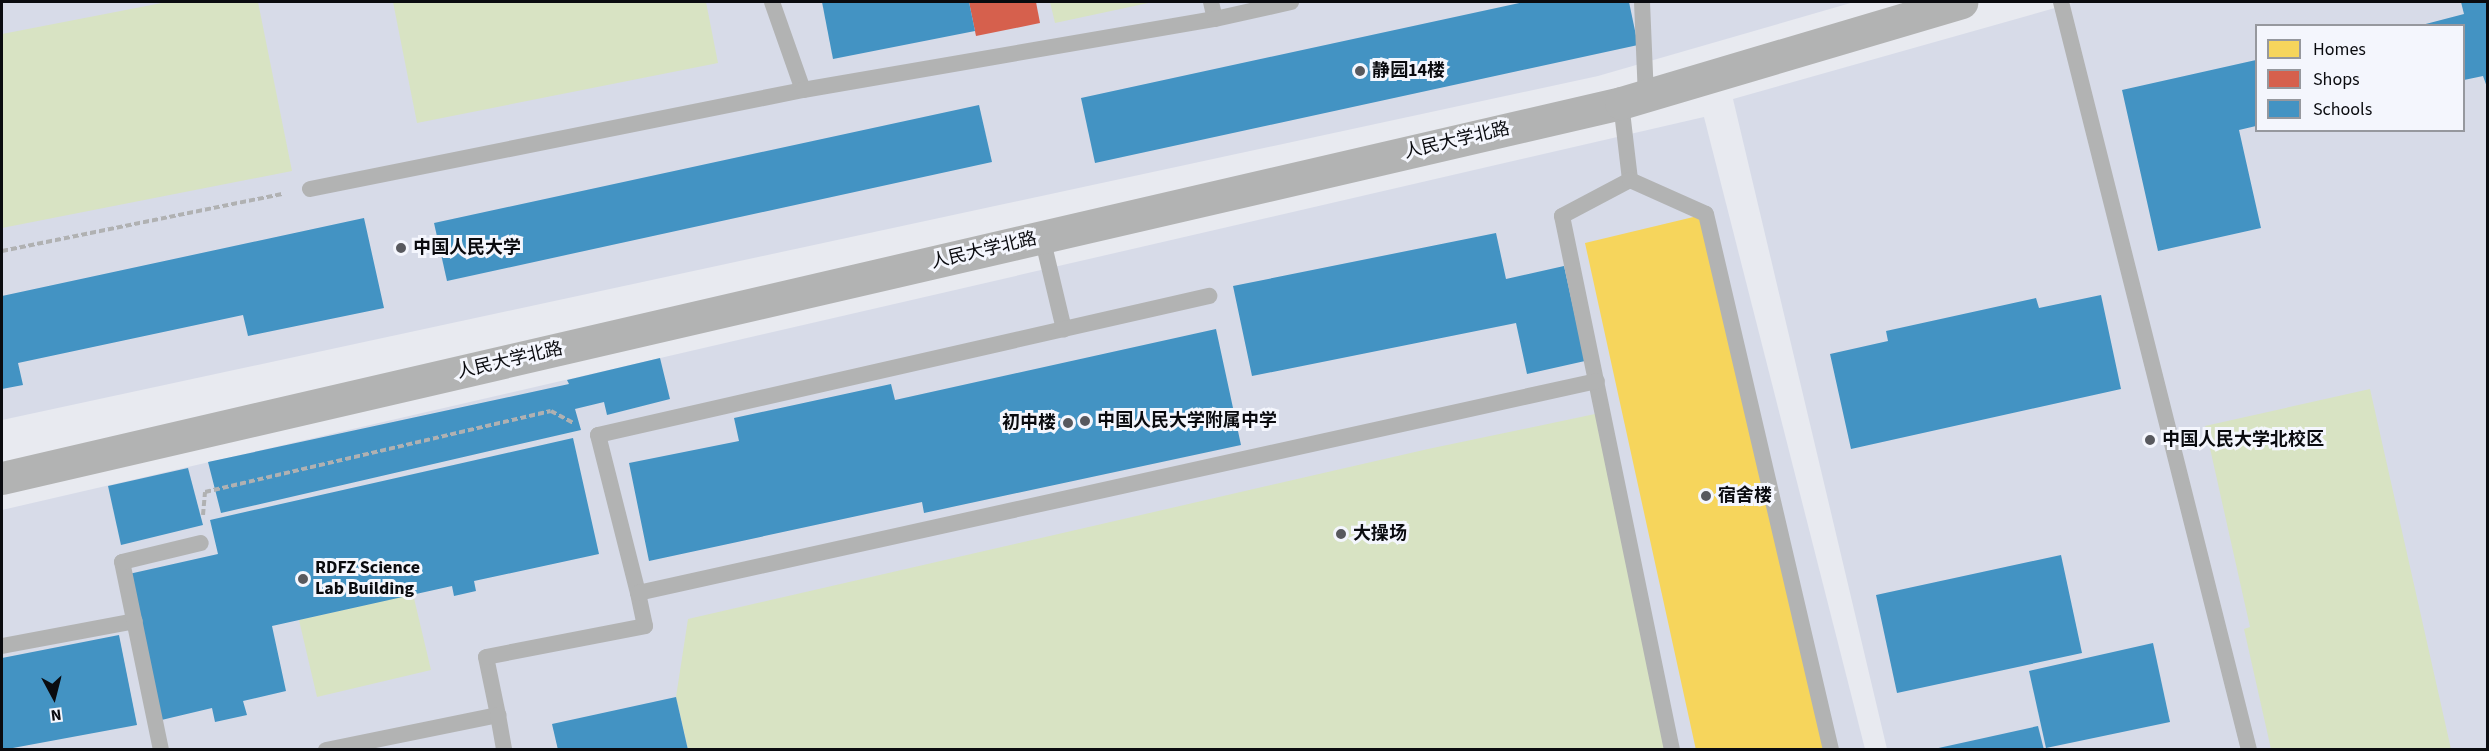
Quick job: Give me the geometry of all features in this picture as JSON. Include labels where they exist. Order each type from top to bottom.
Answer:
[{"type":"street","name":"人民大学北路","points":[[2,478],[1633,99],[1960,2]]},
{"type":"lane","points":[[772,2],[803,90]]},
{"type":"lane","points":[[1211,2],[1215,19]]},
{"type":"lane","points":[[310,189],[803,90],[1215,19],[1291,2]]},
{"type":"lane","points":[[1630,180],[1633,99],[1642,2]]},
{"type":"lane","points":[[2061,2],[2249,750]]},
{"type":"lane","points":[[1630,180],[1562,216],[1672,750]]},
{"type":"lane","points":[[1630,180],[1706,214],[1832,750]]},
{"type":"lane","points":[[1042,237],[1064,329]]},
{"type":"lane","points":[[504,750],[486,657],[645,626],[639,593],[598,435],[1209,296]]},
{"type":"lane","points":[[639,593],[1597,381]]},
{"type":"lane","points":[[161,750],[122,562],[201,543]]},
{"type":"lane","points":[[2,646],[135,621]]},
{"type":"lane","points":[[326,750],[498,715]]},
{"type":"path","points":[[2,251],[310,189]]},
{"type":"path","points":[[201,543],[205,492],[551,411],[598,435]]},
{"type":"shaded area","name":"中国人民大学","points":[[2,2],[1854,2],[1598,76],[2,420]]},
{"type":"shaded area","name":"中国人民大学北校区","points":[[2076,2],[2487,2],[2487,749],[1887,749],[1733,99]]},
{"type":"shaded area","name":"中国人民大学附属中学","points":[[1704,117],[1865,749],[2,749],[2,510]]},
{"type":"green space","points":[[167,2],[258,2],[292,171],[2,228],[2,34]]},
{"type":"green space","points":[[393,2],[706,2],[718,63],[417,123]]},
{"type":"green space","points":[[1050,2],[1153,2],[1055,23]]},
{"type":"green space","points":[[2370,389],[2451,749],[2271,749],[2244,629],[2250,627],[2205,426]]},
{"type":"green space","name":"大操场","points":[[1595,414],[1672,749],[688,749],[676,697],[688,619],[1428,449]]},
{"type":"green space","points":[[413,594],[431,670],[317,697],[299,620]]},
{"type":"building: Homes","name":"宿舍楼","points":[[1706,214],[1831,750],[1696,750],[1585,243]]},
{"type":"building: Shops","points":[[969,2],[1036,2],[1040,23],[976,36]]},
{"type":"building: Schools","points":[[822,2],[969,2],[975,31],[833,59]]},
{"type":"building: Schools","name":"静园14楼","points":[[1524,2],[1629,2],[1638,45],[1095,163],[1081,98]]},
{"type":"building: Schools","points":[[2461,2],[2488,2],[2488,90],[2483,76],[2465,80],[2465,24],[2426,24],[2464,14]]},
{"type":"building: Schools","points":[[2255,60],[2255,126],[2239,130],[2261,228],[2158,251],[2122,90]]},
{"type":"building: Schools","points":[[979,105],[992,162],[447,281],[434,223]]},
{"type":"building: Schools","points":[[364,218],[384,308],[248,336],[243,315],[18,363],[23,385],[2,389],[2,296]]},
{"type":"building: Schools","points":[[1496,233],[1506,279],[1564,266],[1585,361],[1527,374],[1516,323],[1252,376],[1233,286]]},
{"type":"building: Schools","points":[[2101,295],[2121,389],[1851,449],[1830,354],[1888,341],[1886,331],[2036,298],[2039,308]]},
{"type":"building: Schools","points":[[1216,329],[1241,445],[924,513],[922,502],[649,561],[629,463],[739,441],[734,418],[891,384],[895,400]]},
{"type":"building: Schools","points":[[660,358],[670,399],[607,415],[604,402],[575,409],[581,430],[221,513],[208,462],[569,384],[567,380]]},
{"type":"building: Schools","name":"RDFZ Science Lab Building","points":[[573,438],[599,554],[474,581],[476,591],[454,596],[452,586],[272,626],[286,691],[243,701],[247,715],[215,722],[212,708],[153,722],[120,576],[218,554],[210,520]]},
{"type":"building: Schools","points":[[188,468],[203,525],[121,545],[108,486]]},
{"type":"building: Schools","points":[[2061,555],[2082,653],[1897,693],[1876,595]]},
{"type":"building: Schools","points":[[119,635],[137,725],[2,750],[2,658]]},
{"type":"building: Schools","points":[[2153,643],[2170,722],[2046,748],[2029,671]]},
{"type":"building: Schools","points":[[676,697],[688,750],[558,750],[552,724]]},
{"type":"building: Schools","points":[[2038,726],[2044,750],[1934,750],[1934,749]]},
{"type":"place","name":"静园14楼","points":[[1360,71]]},
{"type":"place","name":"中国人民大学","points":[[401,248]]},
{"type":"place","name":"中国人民大学附属中学","points":[[1085,421]]},
{"type":"place","name":"初中楼","points":[[1068,423]]},
{"type":"place","name":"中国人民大学北校区","points":[[2150,440]]},
{"type":"place","name":"宿舍楼","points":[[1706,496]]},
{"type":"place","name":"大操场","points":[[1341,534]]},
{"type":"place","name":"RDFZ Science Lab Building","points":[[303,579]]}]
